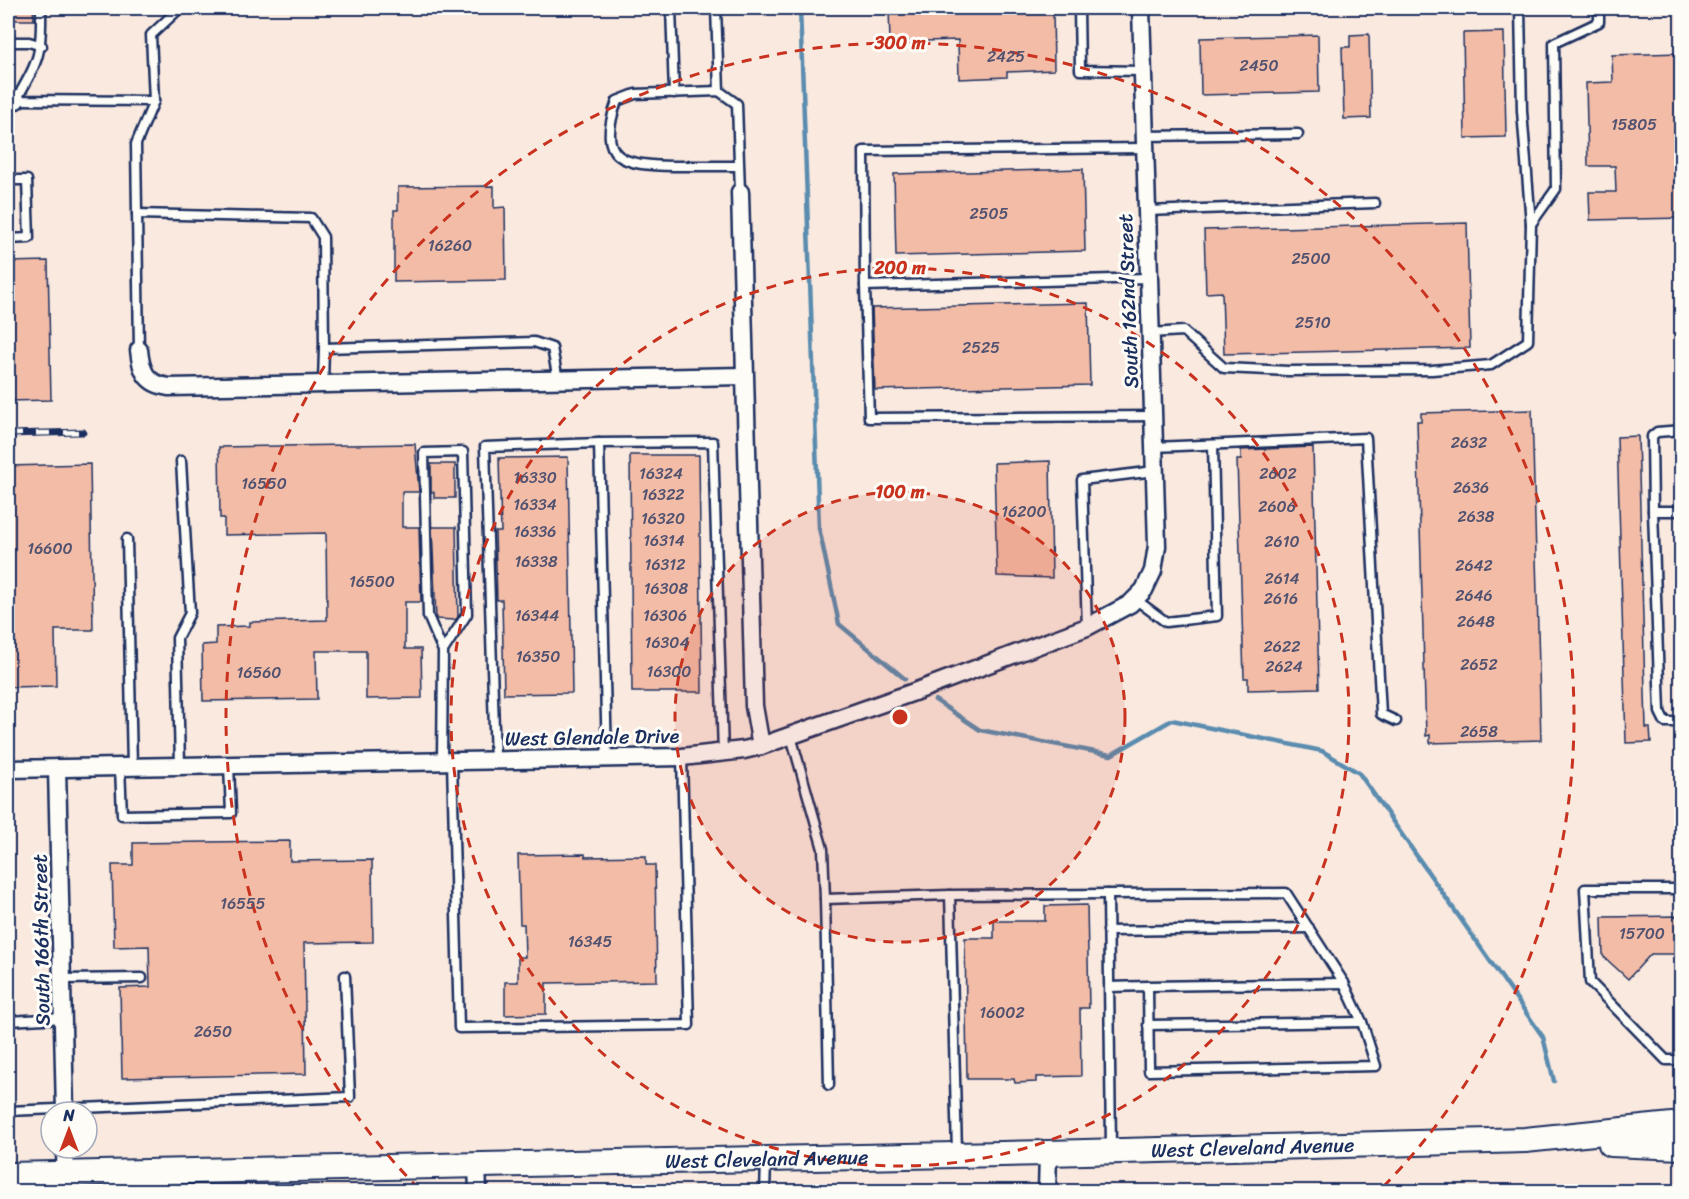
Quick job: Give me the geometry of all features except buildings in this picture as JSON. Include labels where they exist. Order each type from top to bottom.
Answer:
[{"type":"main road","name":"West Cleveland Avenue","points":[[8,1175],[66,1182],[477,1164],[1111,1152],[1525,1140],[1682,1124]]},
{"type":"main road","name":"West Cleveland Avenue","points":[[1525,1140],[1682,1147]]},
{"type":"street","name":"South 162nd Street","points":[[1139,594],[1153,572],[1157,555],[1141,8]]},
{"type":"street","points":[[740,192],[753,706],[761,746]]},
{"type":"street","points":[[139,350],[146,378],[159,386],[744,376]]},
{"type":"street","name":"West Glendale Drive","points":[[8,769],[682,757],[723,753],[761,746],[791,736],[1087,627],[1139,594]]},
{"type":"street","name":"South 166th Street","points":[[57,768],[65,1100]]},
{"type":"street","points":[[1047,1191],[1048,1153]]},
{"type":"street","points":[[65,1160],[66,1182]]},
{"type":"street","points":[[477,1164],[478,1191]]},
{"type":"lane","points":[[12,100],[36,66],[42,46],[41,8]]},
{"type":"lane","points":[[139,350],[136,144],[154,101],[152,35],[180,8]]},
{"type":"lane","points":[[671,8],[674,93]]},
{"type":"lane","points":[[716,8],[719,91]]},
{"type":"lane","points":[[1079,8],[1080,70],[1142,71]]},
{"type":"lane","points":[[1150,333],[1183,332],[1224,368],[1288,371],[1432,370],[1491,365],[1528,341],[1531,224],[1522,111],[1520,8]]},
{"type":"lane","points":[[1531,224],[1556,189],[1554,43],[1599,22],[1599,8]]},
{"type":"lane","points":[[8,42],[29,42],[42,46]]},
{"type":"lane","points":[[739,166],[637,166],[621,159],[611,145],[610,121],[617,101],[635,94],[719,91],[737,104],[740,192]]},
{"type":"lane","points":[[12,100],[154,101]]},
{"type":"lane","points":[[1153,416],[869,418],[864,151],[1144,142],[1298,134]]},
{"type":"lane","points":[[8,180],[27,180],[29,238],[8,239]]},
{"type":"lane","points":[[1146,211],[1375,202]]},
{"type":"lane","points":[[137,214],[311,218],[323,237],[323,384]]},
{"type":"lane","points":[[865,286],[1148,278]]},
{"type":"lane","points":[[324,348],[534,342],[552,348],[558,380]]},
{"type":"lane","points":[[1682,430],[1657,432],[1652,436],[1660,712],[1665,722],[1682,722]]},
{"type":"lane","points":[[1154,447],[1366,438],[1381,714],[1396,721]]},
{"type":"lane","points":[[495,760],[485,447],[599,443],[713,441],[723,753]]},
{"type":"lane","points":[[599,443],[607,758]]},
{"type":"lane","points":[[1139,594],[1166,622],[1217,616],[1213,445]]},
{"type":"lane","points":[[443,651],[467,614],[463,452],[424,453],[428,616],[443,651],[459,1028],[689,1025],[682,757]]},
{"type":"lane","points":[[180,766],[177,638],[190,613],[181,461]]},
{"type":"lane","points":[[1087,627],[1082,480],[1155,471]]},
{"type":"lane","points":[[1653,511],[1682,511]]},
{"type":"lane","points":[[127,539],[126,767],[122,815],[231,813],[229,765]]},
{"type":"lane","points":[[791,736],[823,849],[829,1085]]},
{"type":"lane","points":[[1682,889],[1585,889],[1590,982],[1666,1060],[1682,1060]]},
{"type":"lane","points":[[825,899],[950,895],[1286,892],[1344,983],[1362,1022],[1376,1066],[1149,1071],[1148,986]]},
{"type":"lane","points":[[1108,894],[1111,1152]]},
{"type":"lane","points":[[950,895],[957,1155]]},
{"type":"lane","points":[[1108,931],[1309,928]]},
{"type":"lane","points":[[99,1109],[350,1097],[345,976]]},
{"type":"lane","points":[[63,979],[142,978]]},
{"type":"lane","points":[[1109,987],[1344,983]]},
{"type":"lane","points":[[8,1021],[63,1018]]},
{"type":"lane","points":[[1149,1025],[1362,1022]]},
{"type":"lane","points":[[8,1111],[39,1111]]},
{"type":"lane","points":[[765,1191],[766,1159]]},
{"type":"shaded area","points":[[8,8],[1681,8],[1681,1191],[8,1191]]},
{"type":"waterway","points":[[800,8],[819,528],[839,624],[905,679]]},
{"type":"waterway","points":[[935,700],[980,730],[1111,755],[1172,720],[1322,751],[1359,773],[1543,1037],[1554,1081]]},
{"type":"railway","points":[[8,434],[83,432]]}]
